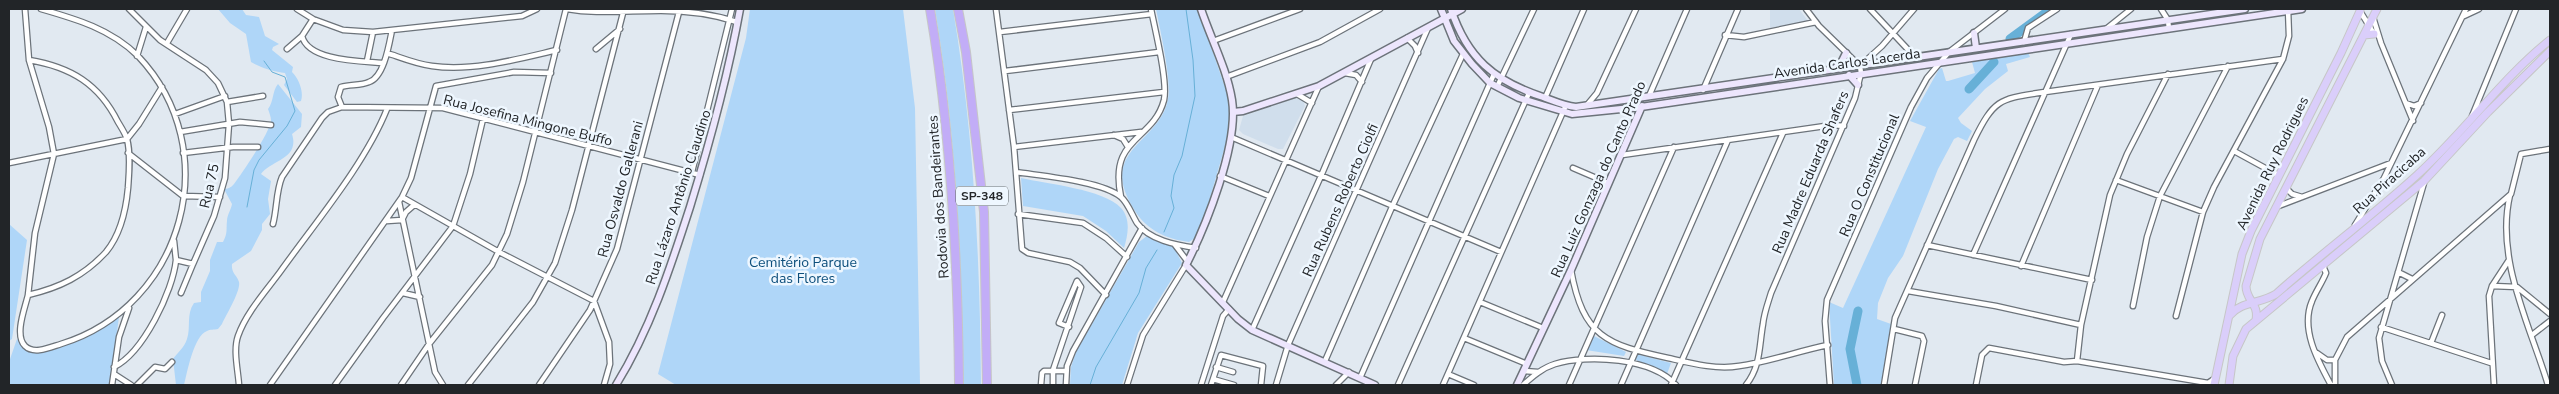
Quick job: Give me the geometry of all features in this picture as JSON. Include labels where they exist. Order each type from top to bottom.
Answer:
[{"type":"highway","name":"Rodovia dos Bandeirantes","points":[[930,9],[949,151],[955,252],[959,385]]},
{"type":"highway","name":"SP-348","points":[[958,9],[968,70],[984,212],[988,385]]},
{"type":"main road","name":"Rua Lázaro Antônio Claudino","points":[[616,385],[638,348],[678,245],[723,95],[740,9]]},
{"type":"main road","points":[[1201,9],[1226,77],[1233,112],[1231,137],[1220,176],[1196,248],[1187,264],[1229,309],[1252,330],[1375,385]]},
{"type":"main road","name":"Avenida Carlos Lacerda","points":[[1441,9],[1444,19],[1463,54],[1490,83],[1525,101],[1563,113],[1587,114],[1641,107],[1700,93],[1834,70],[2245,9]]},
{"type":"main road","points":[[1233,112],[1244,112],[1319,86],[1371,59],[1429,25],[1444,19],[1452,12],[1462,9]]},
{"type":"main road","name":"Avenida Carlos Lacerda","points":[[1452,12],[1468,46],[1501,79],[1529,93],[1566,105],[1587,106],[1849,75],[2067,45],[2302,9]]},
{"type":"main road","name":"Avenida Ruy Rodrigues","points":[[2256,320],[2257,309],[2247,294],[2246,286],[2260,239],[2377,9]]},
{"type":"main road","points":[[2359,10],[2373,16]]},
{"type":"main road","name":"Avenida Ruy Rodrigues","points":[[2214,385],[2242,254],[2278,175],[2341,53],[2359,10]]},
{"type":"main road","points":[[1974,33],[1976,48]]},
{"type":"main road","points":[[2364,35],[2374,34]]},
{"type":"main road","name":"Rua Piracicaba","points":[[2229,316],[2241,306],[2265,301],[2276,294],[2349,233],[2365,216],[2417,175],[2471,117],[2550,40]]},
{"type":"main road","name":"Rua Piracicaba","points":[[2256,320],[2424,181],[2488,112],[2550,51]]},
{"type":"main road","points":[[1834,70],[1841,63],[1846,53]]},
{"type":"main road","points":[[1849,75],[1858,85]]},
{"type":"main road","name":"Rua Luiz Gonzaga do Canto Prado","points":[[1518,385],[1622,155],[1641,107],[1648,98]]},
{"type":"main road","points":[[2278,175],[2288,185]]},
{"type":"main road","points":[[2228,385],[2237,345],[2246,329],[2256,320]]},
{"type":"street","points":[[25,9],[30,60],[49,127],[54,154],[35,233],[28,295],[21,332],[22,342],[30,350],[45,348],[88,333],[129,307],[155,276],[174,240],[182,212],[183,196],[183,153],[180,132],[175,114],[162,87],[137,56],[124,44],[88,22],[41,9]]},
{"type":"street","name":"Rua 75","points":[[129,9],[139,16],[146,27],[206,70],[218,83],[227,102],[229,124],[226,149],[227,168],[214,216],[181,293]]},
{"type":"street","points":[[167,43],[187,9]]},
{"type":"street","points":[[298,9],[312,18],[342,30],[373,32],[522,16],[537,9]]},
{"type":"street","points":[[401,385],[429,344],[476,286],[499,252],[516,207],[566,9],[620,12],[676,10],[737,22]]},
{"type":"street","points":[[702,16],[703,9]]},
{"type":"street","points":[[692,172],[732,9]]},
{"type":"street","points":[[996,9],[1014,147],[1020,243],[1022,249],[1028,253],[1070,262],[1080,268],[1106,295]]},
{"type":"street","points":[[1213,41],[1300,9]]},
{"type":"street","points":[[1226,77],[1320,42],[1380,9]]},
{"type":"street","points":[[1497,87],[1534,9]]},
{"type":"street","points":[[1545,98],[1584,9]]},
{"type":"street","points":[[1587,106],[1597,93],[1636,9]]},
{"type":"street","name":"Rua Luiz Gonzaga do Canto Prado","points":[[1648,98],[1687,9]]},
{"type":"street","points":[[1700,93],[1738,9]]},
{"type":"street","points":[[1806,9],[1816,22],[1860,66],[1914,9]]},
{"type":"street","points":[[1870,9],[1917,58]]},
{"type":"street","name":"Rua O Constitucional","points":[[1830,385],[1825,321],[1827,300],[1911,107],[1928,78],[1949,52],[2005,9]]},
{"type":"street","points":[[2024,42],[2028,28],[2057,9]]},
{"type":"street","points":[[2106,29],[2132,9]]},
{"type":"street","points":[[2161,9],[2168,20],[2169,29]]},
{"type":"street","points":[[2365,216],[2422,103],[2466,9]]},
{"type":"street","points":[[2464,16],[2479,9]]},
{"type":"street","points":[[2471,117],[2516,9]]},
{"type":"street","name":"Rua Osvaldo Gallerani","points":[[539,385],[584,320],[617,249],[676,10]]},
{"type":"street","points":[[2176,316],[2203,212],[2283,59],[2289,36],[2288,10]]},
{"type":"street","points":[[2359,10],[2381,44]]},
{"type":"street","points":[[1000,32],[1152,11],[1164,92],[1159,112],[1128,147],[1120,162],[1119,186],[1121,197],[1142,228],[1154,236],[1174,244],[1196,248]]},
{"type":"street","points":[[468,385],[527,309],[548,278],[572,210],[620,29],[620,12]]},
{"type":"street","points":[[2373,16],[2381,44],[2413,121]]},
{"type":"street","points":[[287,49],[302,36],[312,18]]},
{"type":"street","points":[[1725,35],[1744,37],[1816,22]]},
{"type":"street","name":"Rua Rubens Roberto Ciolfi","points":[[1276,385],[1288,345],[1429,25]]},
{"type":"street","points":[[137,56],[146,27]]},
{"type":"street","points":[[596,49],[620,29]]},
{"type":"street","points":[[342,107],[338,97],[341,87],[374,80],[387,53],[392,30]]},
{"type":"street","points":[[367,61],[373,32]]},
{"type":"street","points":[[1973,255],[2071,34]]},
{"type":"street","points":[[302,36],[305,45],[312,51],[341,58],[382,63]]},
{"type":"street","points":[[1407,38],[1412,42],[1418,53]]},
{"type":"street","points":[[387,53],[433,66],[464,66],[514,60],[557,50]]},
{"type":"street","points":[[1005,71],[1159,52]]},
{"type":"street","points":[[1325,361],[1392,207],[1463,54]]},
{"type":"street","points":[[1252,330],[1371,59]]},
{"type":"street","points":[[1884,385],[1895,318],[1985,117],[1999,102],[2008,98],[2045,92],[2283,59]]},
{"type":"street","points":[[28,295],[56,288],[70,281],[91,266],[107,250],[115,236],[126,208],[129,170],[127,139],[112,110],[96,89],[64,69],[30,60]]},
{"type":"street","name":"Rua Madre Eduarda Shafers","points":[[1746,385],[1753,376],[1758,362],[1763,323],[1772,293],[1844,126],[1858,85],[1861,73],[1860,66]]},
{"type":"street","points":[[2132,306],[2147,238],[2160,196],[2228,66]]},
{"type":"street","points":[[273,224],[278,208],[279,184],[282,177],[328,112],[342,107],[387,109],[410,107],[431,110],[434,90],[439,85],[514,72],[551,73]]},
{"type":"street","points":[[1344,73],[1356,74],[1362,82]]},
{"type":"street","points":[[1360,378],[1494,74]]},
{"type":"street","points":[[2077,361],[2081,325],[2103,224],[2116,180],[2168,74]]},
{"type":"street","points":[[2021,266],[2098,85]]},
{"type":"street","points":[[1223,302],[1268,196],[1319,86]]},
{"type":"street","points":[[9,163],[127,139],[162,87]]},
{"type":"street","points":[[1009,110],[1164,92]]},
{"type":"street","points":[[1398,385],[1529,93]]},
{"type":"street","points":[[1597,93],[1603,104]]},
{"type":"street","points":[[1297,94],[1312,104]]},
{"type":"street","points":[[2482,94],[2489,99]]},
{"type":"street","points":[[175,114],[225,96]]},
{"type":"street","points":[[227,102],[263,96]]},
{"type":"street","points":[[2406,103],[2414,106],[2422,103]]},
{"type":"street","points":[[1443,385],[1566,105]]},
{"type":"street","name":"Rua Josefina Mingone Buffo","points":[[270,385],[400,200],[411,178],[431,110],[443,108],[700,175]]},
{"type":"street","points":[[238,385],[237,344],[240,333],[257,303],[360,159],[380,126],[387,109]]},
{"type":"street","points":[[335,385],[453,226],[470,174],[483,119]]},
{"type":"street","points":[[180,132],[253,122],[271,125]]},
{"type":"street","points":[[1622,155],[1832,125],[1844,126]]},
{"type":"street","points":[[1014,147],[1142,132]]},
{"type":"street","points":[[1522,385],[1538,372],[1555,364],[1582,360],[1608,360],[1630,364],[1661,373],[1673,384],[1681,361],[1783,133]]},
{"type":"street","points":[[1113,135],[1123,140],[1128,147]]},
{"type":"street","points":[[1231,137],[1465,239],[1501,252]]},
{"type":"street","points":[[1621,385],[1728,140]]},
{"type":"street","points":[[183,153],[258,147]]},
{"type":"street","points":[[1569,385],[1582,360],[1674,148]]},
{"type":"street","points":[[2548,385],[2509,260],[2506,215],[2518,158],[2524,153],[2550,149]]},
{"type":"street","points":[[2234,151],[2278,175]]},
{"type":"street","points":[[128,153],[183,196],[220,197]]},
{"type":"street","points":[[2276,207],[2391,163]]},
{"type":"street","points":[[1574,168],[1608,183]]},
{"type":"street","points":[[2371,171],[2384,178]]},
{"type":"street","points":[[1016,172],[1083,183],[1121,197]]},
{"type":"street","points":[[1220,176],[1268,196]]},
{"type":"street","points":[[2116,180],[2203,212]]},
{"type":"street","points":[[2392,385],[2380,354],[2382,327],[2424,181]]},
{"type":"street","points":[[2288,185],[2292,194],[2303,197]]},
{"type":"street","points":[[2335,385],[2335,360],[2347,337],[2511,194]]},
{"type":"street","points":[[444,385],[435,372],[416,275],[402,220],[400,200],[414,205],[594,301],[609,342],[610,364],[604,385]]},
{"type":"street","points":[[402,220],[406,212],[414,205]]},
{"type":"street","points":[[1018,214],[1083,223],[1106,238],[1127,257]]},
{"type":"street","points":[[386,221],[402,220]]},
{"type":"street","points":[[1066,385],[1066,371],[1073,350],[1106,295],[1142,228]]},
{"type":"street","points":[[114,367],[128,359],[146,337],[175,272],[174,240]]},
{"type":"street","points":[[1127,385],[1143,335],[1187,264],[1174,244]]},
{"type":"street","points":[[1927,245],[2092,280]]},
{"type":"street","points":[[176,260],[193,264]]},
{"type":"street","points":[[2494,385],[2488,307],[2492,286],[2509,260]]},
{"type":"street","points":[[2323,266],[2326,273],[2312,302],[2308,318],[2310,336],[2331,385]]},
{"type":"street","points":[[1571,270],[1582,309],[1595,329],[1617,346],[1635,352],[1681,361],[1737,366],[1828,345]]},
{"type":"street","points":[[2398,272],[2412,279]]},
{"type":"street","points":[[1053,385],[1053,370],[1069,326],[1081,287],[1077,280],[1059,323],[1069,326]]},
{"type":"street","points":[[2492,286],[2517,287],[2550,314]]},
{"type":"street","points":[[1908,291],[1996,306],[2081,325]]},
{"type":"street","points":[[403,293],[420,297]]},
{"type":"street","points":[[1480,302],[1544,328]]},
{"type":"street","points":[[112,385],[119,337],[129,307]]},
{"type":"street","points":[[1201,385],[1222,316],[1229,309]]},
{"type":"street","points":[[2431,343],[2442,315]]},
{"type":"street","points":[[2532,335],[2550,321]]},
{"type":"street","points":[[2382,327],[2491,363]]},
{"type":"street","points":[[1894,329],[1922,336],[1924,341],[1915,385]]},
{"type":"street","points":[[1464,338],[1528,364]]},
{"type":"street","points":[[1976,385],[1982,355],[1989,348],[2064,362],[2077,361],[2188,381],[2208,383],[2215,377]]},
{"type":"street","points":[[2316,352],[2327,360],[2335,360]]},
{"type":"street","points":[[1211,385],[1221,355],[1263,366],[1261,385]]},
{"type":"street","points":[[137,385],[155,367],[165,369],[172,362]]},
{"type":"street","points":[[1216,367],[1233,372]]},
{"type":"street","points":[[1042,385],[1042,373],[1053,370],[1066,371]]},
{"type":"street","points":[[1524,371],[1538,372]]},
{"type":"street","points":[[1336,385],[1349,372]]},
{"type":"street","points":[[114,374],[131,385]]},
{"type":"street","points":[[1448,374],[1474,385]]},
{"type":"street","points":[[1213,379],[1234,385]]},
{"type":"street","points":[[2188,381],[2196,385]]},
{"type":"shaded area","points":[[1770,9],[1799,9],[1808,21],[1770,28]]},
{"type":"shaded area","points":[[1295,98],[1303,100],[1305,106],[1283,149],[1278,149],[1243,134],[1239,130],[1243,116]]},
{"type":"green space","points":[[218,9],[242,9],[246,15],[259,17],[265,36],[279,44],[273,47],[272,50],[293,67],[292,72],[299,82],[301,90],[301,101],[297,102],[284,85],[287,79],[285,73],[267,69],[251,62],[246,34],[230,23]]},
{"type":"green space","name":"Cemitério Parque das Flores","points":[[750,9],[903,9],[915,108],[920,385],[676,385],[658,374],[746,38]]},
{"type":"green space","points":[[935,9],[953,9],[966,103],[977,244],[981,385],[963,385],[959,243],[953,149]]},
{"type":"green space","points":[[1156,9],[1198,9],[1227,93],[1230,112],[1228,136],[1201,229],[1198,236],[1189,242],[1165,236],[1151,228],[1140,218],[1125,190],[1122,174],[1126,160],[1163,114],[1168,99],[1167,68]]},
{"type":"green space","points":[[2028,52],[2030,57],[2006,64],[2008,71],[1985,89],[1958,118],[1961,123],[1972,131],[1967,141],[1958,137],[1954,139],[1938,169],[1903,256],[1888,278],[1878,303],[1877,319],[1891,324],[1881,385],[1834,385],[1829,302],[1843,308],[1926,127],[1910,121],[1939,69],[1942,68],[1946,81],[1948,81],[1975,73],[1972,62]]},
{"type":"green space","points":[[278,84],[302,114],[301,127],[292,134],[292,149],[288,154],[261,174],[271,181],[268,199],[270,214],[262,224],[262,230],[251,251],[232,264],[232,270],[239,282],[236,297],[218,329],[208,330],[198,339],[184,385],[176,385],[173,359],[187,339],[189,316],[192,307],[194,303],[201,302],[201,292],[210,271],[210,260],[217,242],[223,242],[226,236],[227,219],[232,204],[224,189],[232,186],[243,172],[270,126],[271,120],[268,109]]},
{"type":"green space","points":[[1021,178],[1074,188],[1102,196],[1113,202],[1121,208],[1126,217],[1127,233],[1124,248],[1106,231],[1083,216],[1023,206]]},
{"type":"green space","points":[[9,224],[27,240],[12,339],[9,341]]},
{"type":"green space","points":[[1147,236],[1174,247],[1182,263],[1138,333],[1122,385],[1070,385],[1071,367],[1076,352],[1139,242]]},
{"type":"green space","points":[[119,317],[110,385],[9,385],[9,362],[17,339],[30,352],[51,349]]},
{"type":"green space","points":[[1594,336],[1626,352],[1624,356],[1586,350]]},
{"type":"green space","points":[[1636,354],[1671,363],[1667,374],[1634,359]]},
{"type":"waterway","points":[[1164,232],[1174,208],[1171,196],[1174,175],[1182,156],[1195,96],[1193,60],[1186,9]]},
{"type":"waterway","points":[[2010,39],[2051,9]]},
{"type":"waterway","points":[[247,207],[254,170],[259,160],[287,126],[295,111],[285,77],[272,72],[264,61]]},
{"type":"waterway","points":[[1969,89],[1994,62]]},
{"type":"waterway","points":[[1090,385],[1096,367],[1139,293],[1146,268],[1157,250]]},
{"type":"waterway","points":[[1857,385],[1850,349],[1858,311]]}]
